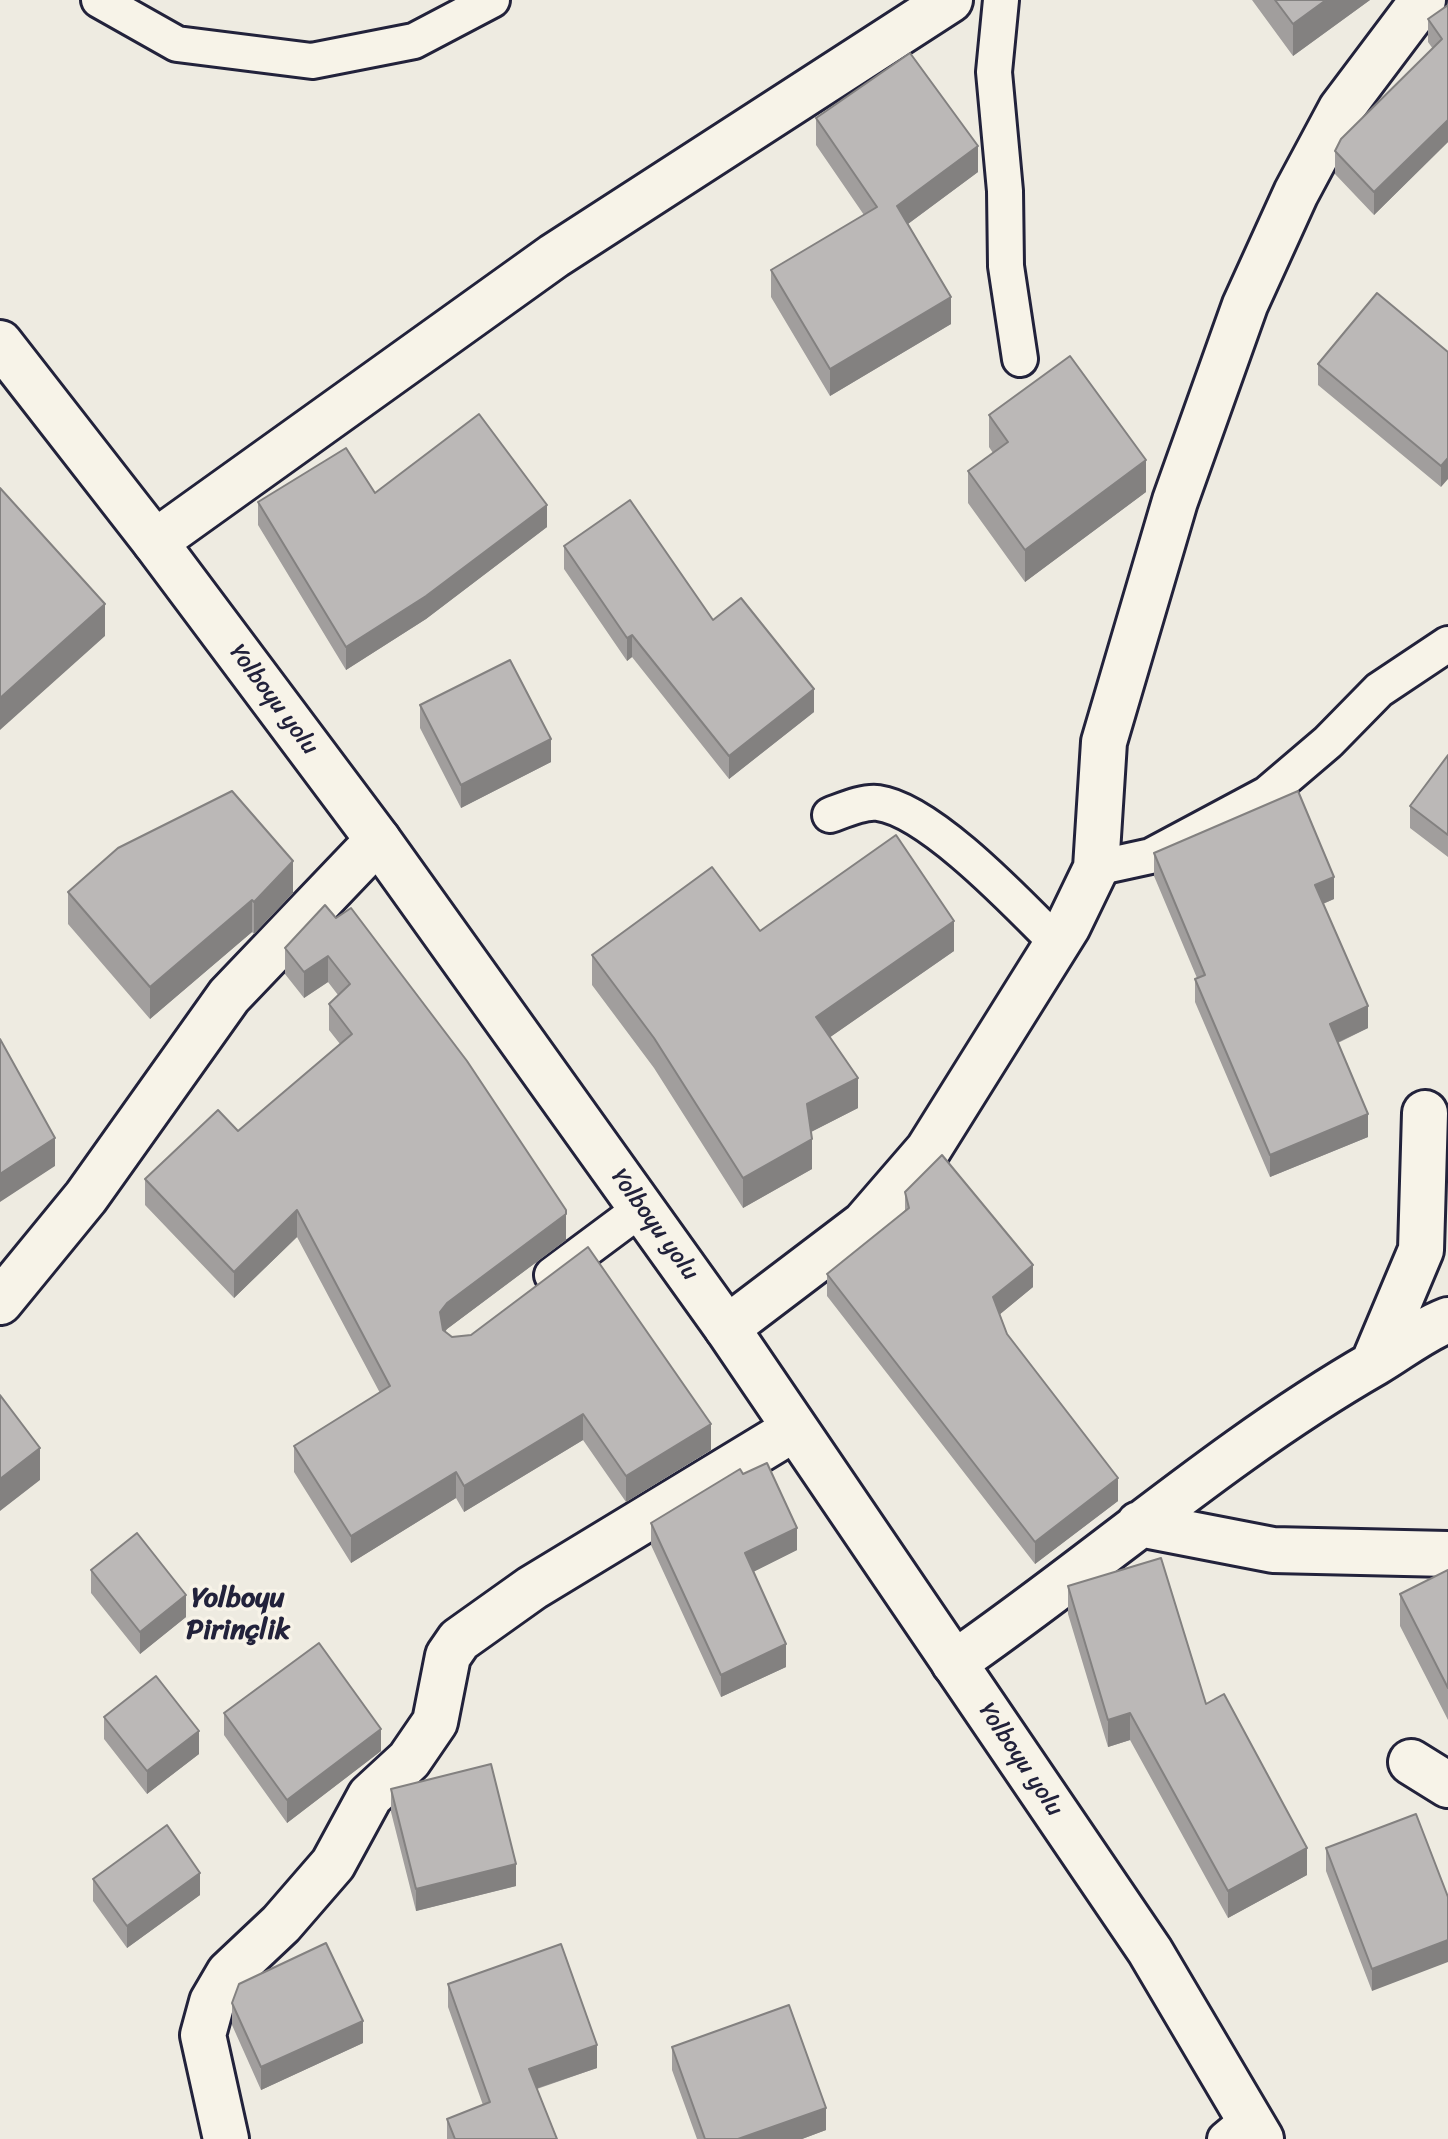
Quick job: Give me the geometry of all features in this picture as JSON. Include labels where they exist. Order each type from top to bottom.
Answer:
[{"type":"street","points":[[155,542],[554,256],[950,0]]},
{"type":"street","points":[[727,1328],[864,1224],[928,1150],[1057,943],[1096,868],[1104,742],[1175,501],[1245,305],[1296,193],[1341,109],[1423,0]]},
{"type":"street","name":"Yolboyu yolu","points":[[0,343],[155,542],[378,840],[727,1328],[1150,1951],[1245,2132]]},
{"type":"street","points":[[0,1302],[86,1197],[229,996],[378,840]]},
{"type":"street","points":[[1373,1364],[1421,1250],[1425,1113]]},
{"type":"street","points":[[954,1663],[1049,1597],[1139,1524],[1283,1418],[1448,1320]]},
{"type":"street","points":[[226,2139],[203,2035],[212,2002],[229,1973],[281,1924],[333,1864],[370,1796],[409,1760],[435,1722],[448,1656],[459,1640],[532,1588],[794,1429]]},
{"type":"street","points":[[1139,1524],[1273,1550],[1448,1554]]},
{"type":"street","points":[[1411,1762],[1448,1785]]},
{"type":"lane","points":[[99,0],[177,44],[312,61],[414,41],[492,0]]},
{"type":"lane","points":[[1001,0],[994,72],[1005,191],[1006,266],[1020,359]]},
{"type":"lane","points":[[1096,868],[1151,856],[1267,794],[1328,742],[1379,690],[1448,644]]},
{"type":"lane","points":[[830,815],[874,802],[902,808],[983,871],[1057,943]]},
{"type":"lane","points":[[528,1294],[642,1208]]},
{"type":"building","points":[[1275,0],[1326,0],[1293,24]]},
{"type":"building","points":[[1448,5],[1448,120],[1374,192],[1335,151],[1341,139],[1442,39],[1428,19]]},
{"type":"building","points":[[910,53],[978,146],[897,206],[951,297],[830,369],[771,270],[877,207],[816,118]]},
{"type":"building","points":[[1377,293],[1448,352],[1448,458],[1441,466],[1318,364]]},
{"type":"building","points":[[1070,356],[1146,460],[1025,550],[968,471],[1008,442],[989,415]]},
{"type":"building","points":[[479,414],[547,505],[426,596],[346,647],[258,502],[346,448],[375,493]]},
{"type":"building","points":[[0,488],[105,604],[0,698]]},
{"type":"building","points":[[630,500],[713,620],[741,598],[814,689],[729,756],[632,635],[627,638],[564,546]]},
{"type":"building","points":[[510,660],[551,739],[461,785],[420,705]]},
{"type":"building","points":[[1448,755],[1448,835],[1410,806]]},
{"type":"building","points":[[232,791],[293,861],[254,902],[252,900],[150,987],[68,892],[118,848]]},
{"type":"building","points":[[1298,791],[1334,877],[1315,885],[1368,1006],[1330,1024],[1368,1114],[1270,1155],[1195,979],[1205,975],[1154,853]]},
{"type":"building","points":[[896,835],[954,921],[816,1017],[858,1078],[807,1104],[812,1139],[743,1178],[654,1038],[592,955],[712,867],[760,931]]},
{"type":"building","points":[[325,905],[336,918],[351,908],[467,1061],[566,1210],[566,1214],[447,1303],[440,1312],[443,1330],[452,1337],[471,1335],[588,1247],[711,1424],[626,1476],[583,1414],[464,1486],[456,1472],[351,1536],[294,1446],[390,1386],[297,1210],[234,1272],[145,1179],[218,1110],[238,1131],[352,1034],[329,1004],[350,984],[328,956],[304,972],[285,948]]},
{"type":"building","points":[[0,1039],[55,1138],[0,1174]]},
{"type":"building","points":[[942,1155],[1033,1265],[993,1297],[1007,1334],[1118,1478],[1035,1542],[827,1274],[909,1208],[905,1192]]},
{"type":"building","points":[[0,1395],[40,1448],[0,1479]]},
{"type":"building","points":[[767,1463],[797,1528],[745,1553],[786,1644],[721,1675],[651,1523],[740,1469],[743,1474]]},
{"type":"building","points":[[137,1533],[186,1595],[140,1632],[91,1570]]},
{"type":"building","points":[[1161,1558],[1206,1704],[1224,1694],[1307,1848],[1228,1891],[1130,1713],[1108,1720],[1068,1586]]},
{"type":"building","points":[[1448,1570],[1448,1688],[1400,1594]]},
{"type":"building","points":[[319,1643],[381,1729],[287,1800],[224,1713]]},
{"type":"building","points":[[156,1676],[199,1731],[147,1771],[104,1717]]},
{"type":"building","points":[[491,1764],[516,1864],[416,1889],[391,1789]]},
{"type":"building","points":[[1416,1814],[1448,1897],[1448,1940],[1372,1969],[1326,1848]]},
{"type":"building","points":[[167,1825],[200,1873],[127,1926],[93,1879]]},
{"type":"building","points":[[326,1943],[363,2021],[261,2067],[232,2003],[239,1984]]},
{"type":"building","points":[[561,1944],[597,2045],[529,2069],[557,2139],[455,2139],[447,2119],[490,2102],[448,1984]]},
{"type":"building","points":[[789,2005],[826,2108],[738,2139],[705,2139],[672,2047]]},
{"type":"district","name":"Yolboyu Pirinçlik","points":[[238,1615]]}]
